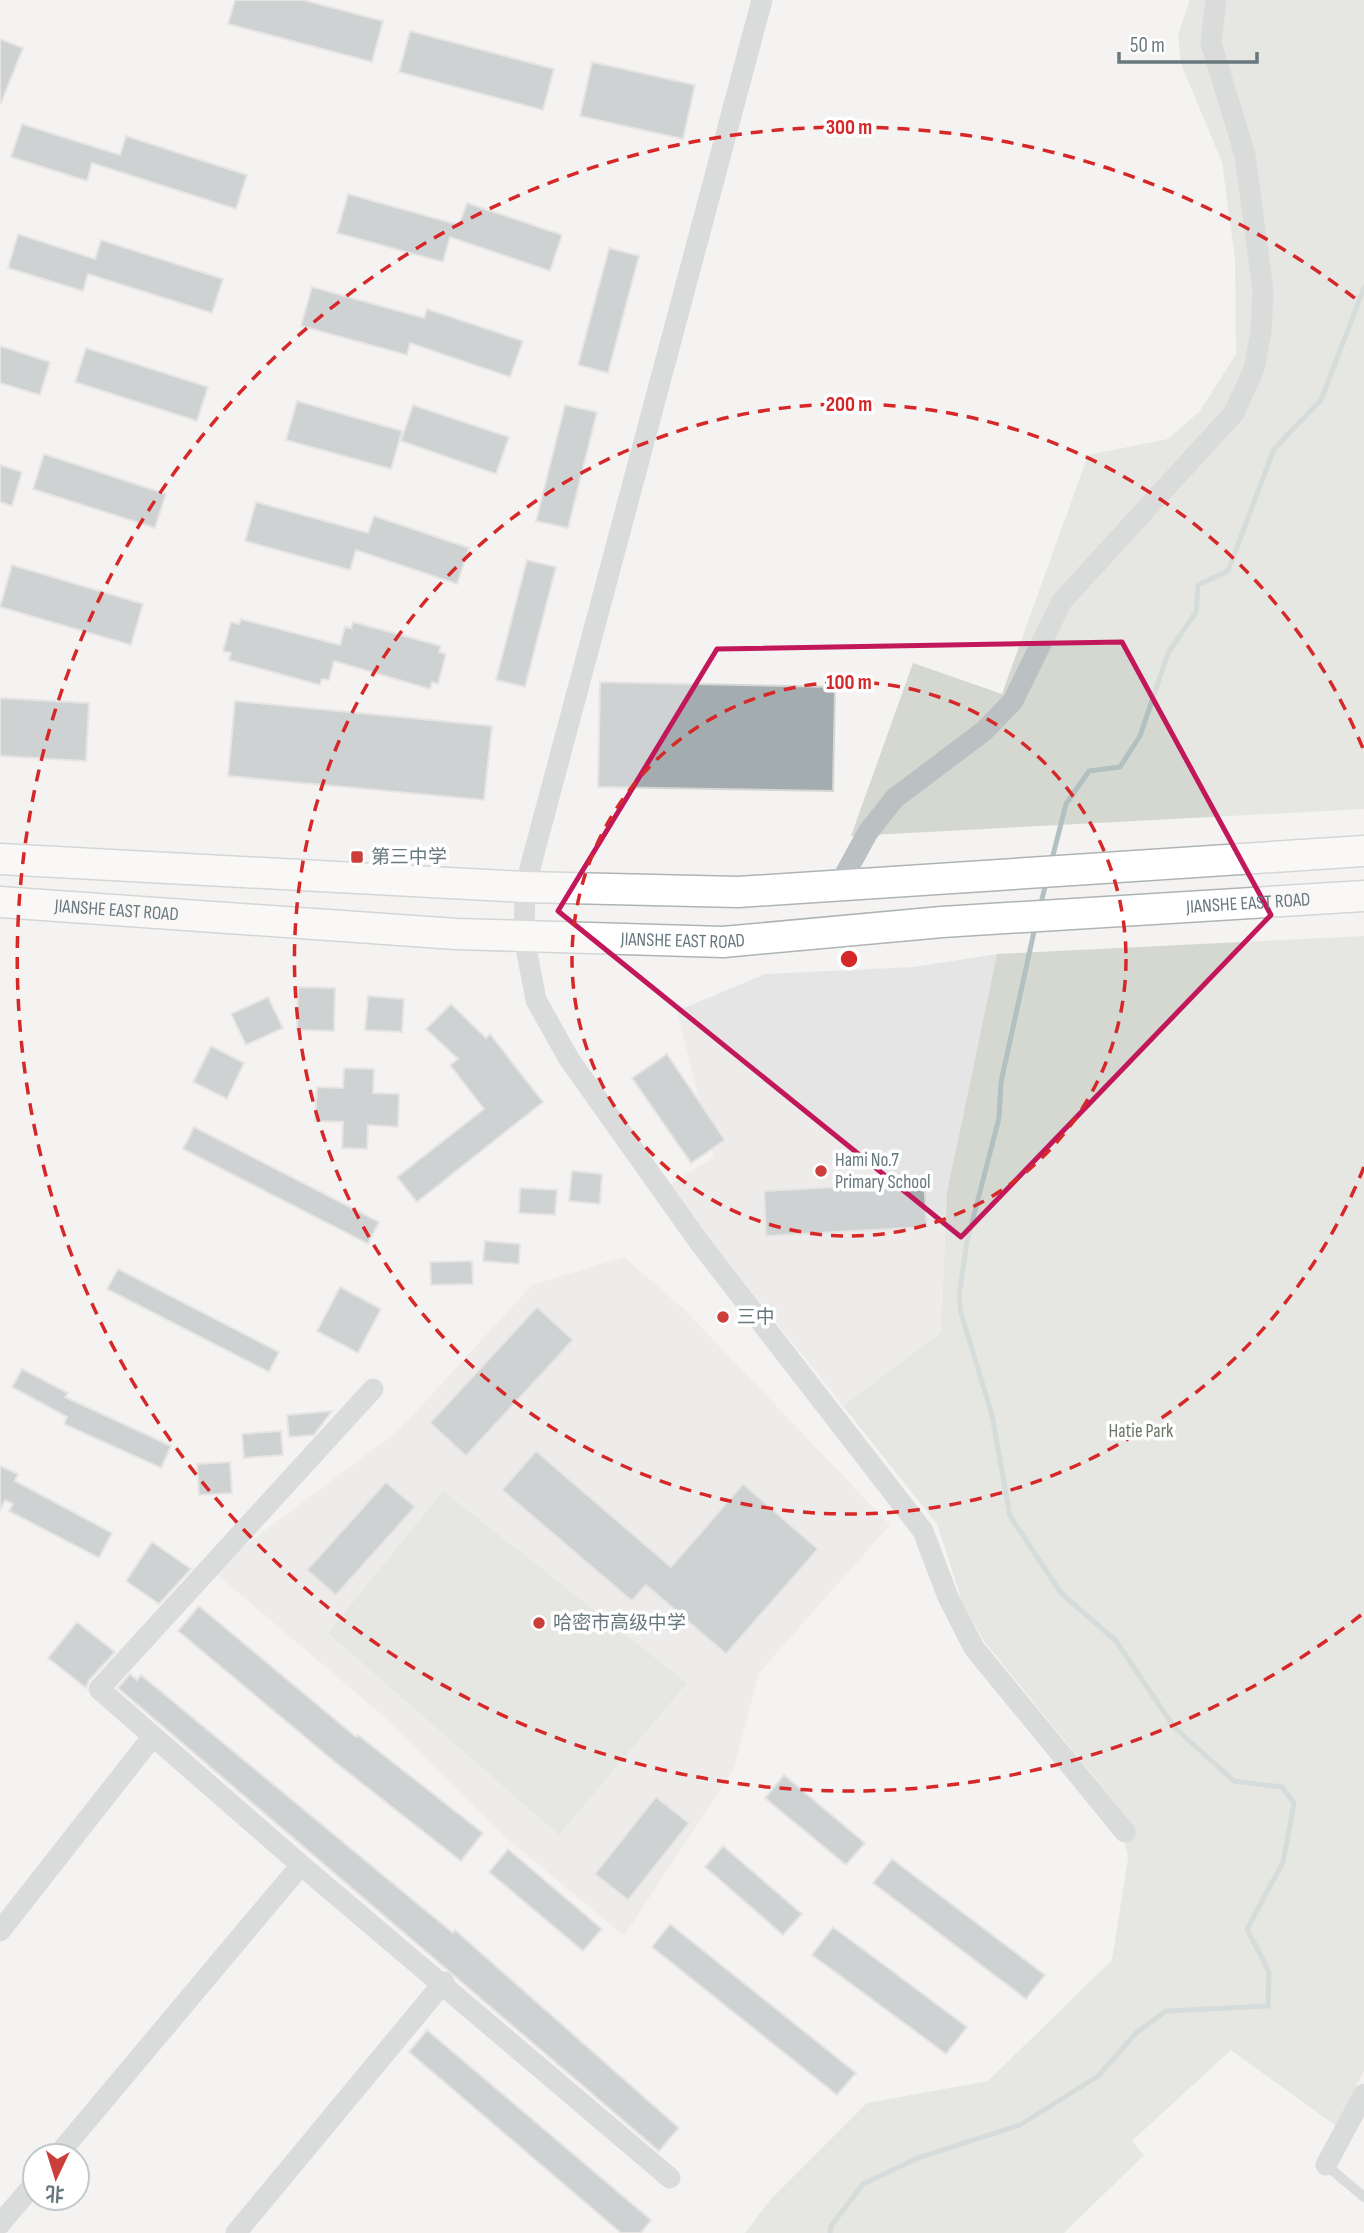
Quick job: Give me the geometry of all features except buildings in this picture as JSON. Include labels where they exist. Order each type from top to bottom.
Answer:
[{"type":"main road","points":[[0,859],[526,887],[738,891],[1364,851]]},
{"type":"main road","name":"JIANSHE EAST ROAD","points":[[0,902],[524,937],[723,942],[942,922],[1364,896]]},
{"type":"street","points":[[762,0],[526,887],[524,937],[536,1000],[569,1059],[699,1242],[923,1531],[947,1597],[974,1648],[1125,1832]]},
{"type":"street","points":[[839,885],[868,832],[895,798],[984,731],[1013,701],[1062,601],[1234,413],[1254,369],[1261,332],[1263,291],[1245,155],[1211,43],[1216,0]]},
{"type":"street","points":[[373,1389],[99,1689],[301,1866],[670,2178]]},
{"type":"street","points":[[0,1931],[153,1736]]},
{"type":"street","points":[[69,2142],[301,1866]]},
{"type":"street","points":[[236,2233],[444,1982]]},
{"type":"street","points":[[1326,2165],[1364,2094]]},
{"type":"street","points":[[0,2224],[21,2199]]},
{"type":"lane","points":[[1326,2165],[1364,2197]]},
{"type":"highlighted area","points":[[1122,642],[1271,915],[961,1237],[558,911],[717,649]]},
{"type":"shaded area","name":"Hami No.7 Primary School","points":[[997,954],[947,1192],[941,1332],[843,1406],[667,1186],[714,1157],[677,1011],[765,974],[914,967]]},
{"type":"shaded area","name":"哈密市高级中学","points":[[624,1257],[684,1309],[890,1525],[759,1673],[734,1769],[624,1936],[504,1836],[395,1726],[215,1573],[240,1549],[400,1429],[532,1285]]},
{"type":"green space","points":[[1190,0],[1364,0],[1364,809],[851,836],[913,663],[1002,694],[1088,455],[1168,439],[1200,411],[1236,354],[1235,260],[1222,162],[1181,64],[1178,35]]},
{"type":"green space","name":"Hatie Park","points":[[1364,936],[1364,2071],[1336,2126],[1231,2050],[1132,2141],[1144,2155],[1064,2233],[745,2233],[770,2200],[867,2103],[988,2081],[1112,1960],[1128,1858],[1117,1805],[984,1641],[963,1604],[937,1524],[843,1406],[941,1332],[947,1192],[997,954]]},
{"type":"green space","points":[[443,1491],[687,1683],[559,1835],[328,1633]]},
{"type":"waterway","points":[[1051,863],[1066,804],[1089,771],[1120,767],[1140,736],[1168,653],[1196,612],[1198,585],[1228,571],[1274,449],[1321,400],[1364,288]]},
{"type":"waterway","points":[[1040,907],[1046,883]]},
{"type":"waterway","points":[[830,2233],[831,2226],[863,2184],[918,2158],[1020,2125],[1098,2076],[1136,2033],[1166,2011],[1268,2006],[1269,1972],[1247,1929],[1283,1862],[1294,1803],[1282,1787],[1234,1781],[1174,1727],[1116,1641],[1061,1593],[1010,1516],[992,1415],[961,1313],[959,1296],[967,1242],[999,1118],[1001,1082],[1035,927]]},
{"type":"place","name":"第三中学","points":[[357,857]]},
{"type":"place","name":"Hami No.7 Primary School","points":[[821,1171]]},
{"type":"place","name":"三中","points":[[723,1317]]},
{"type":"place","name":"哈密市高级中学","points":[[539,1623]]}]
